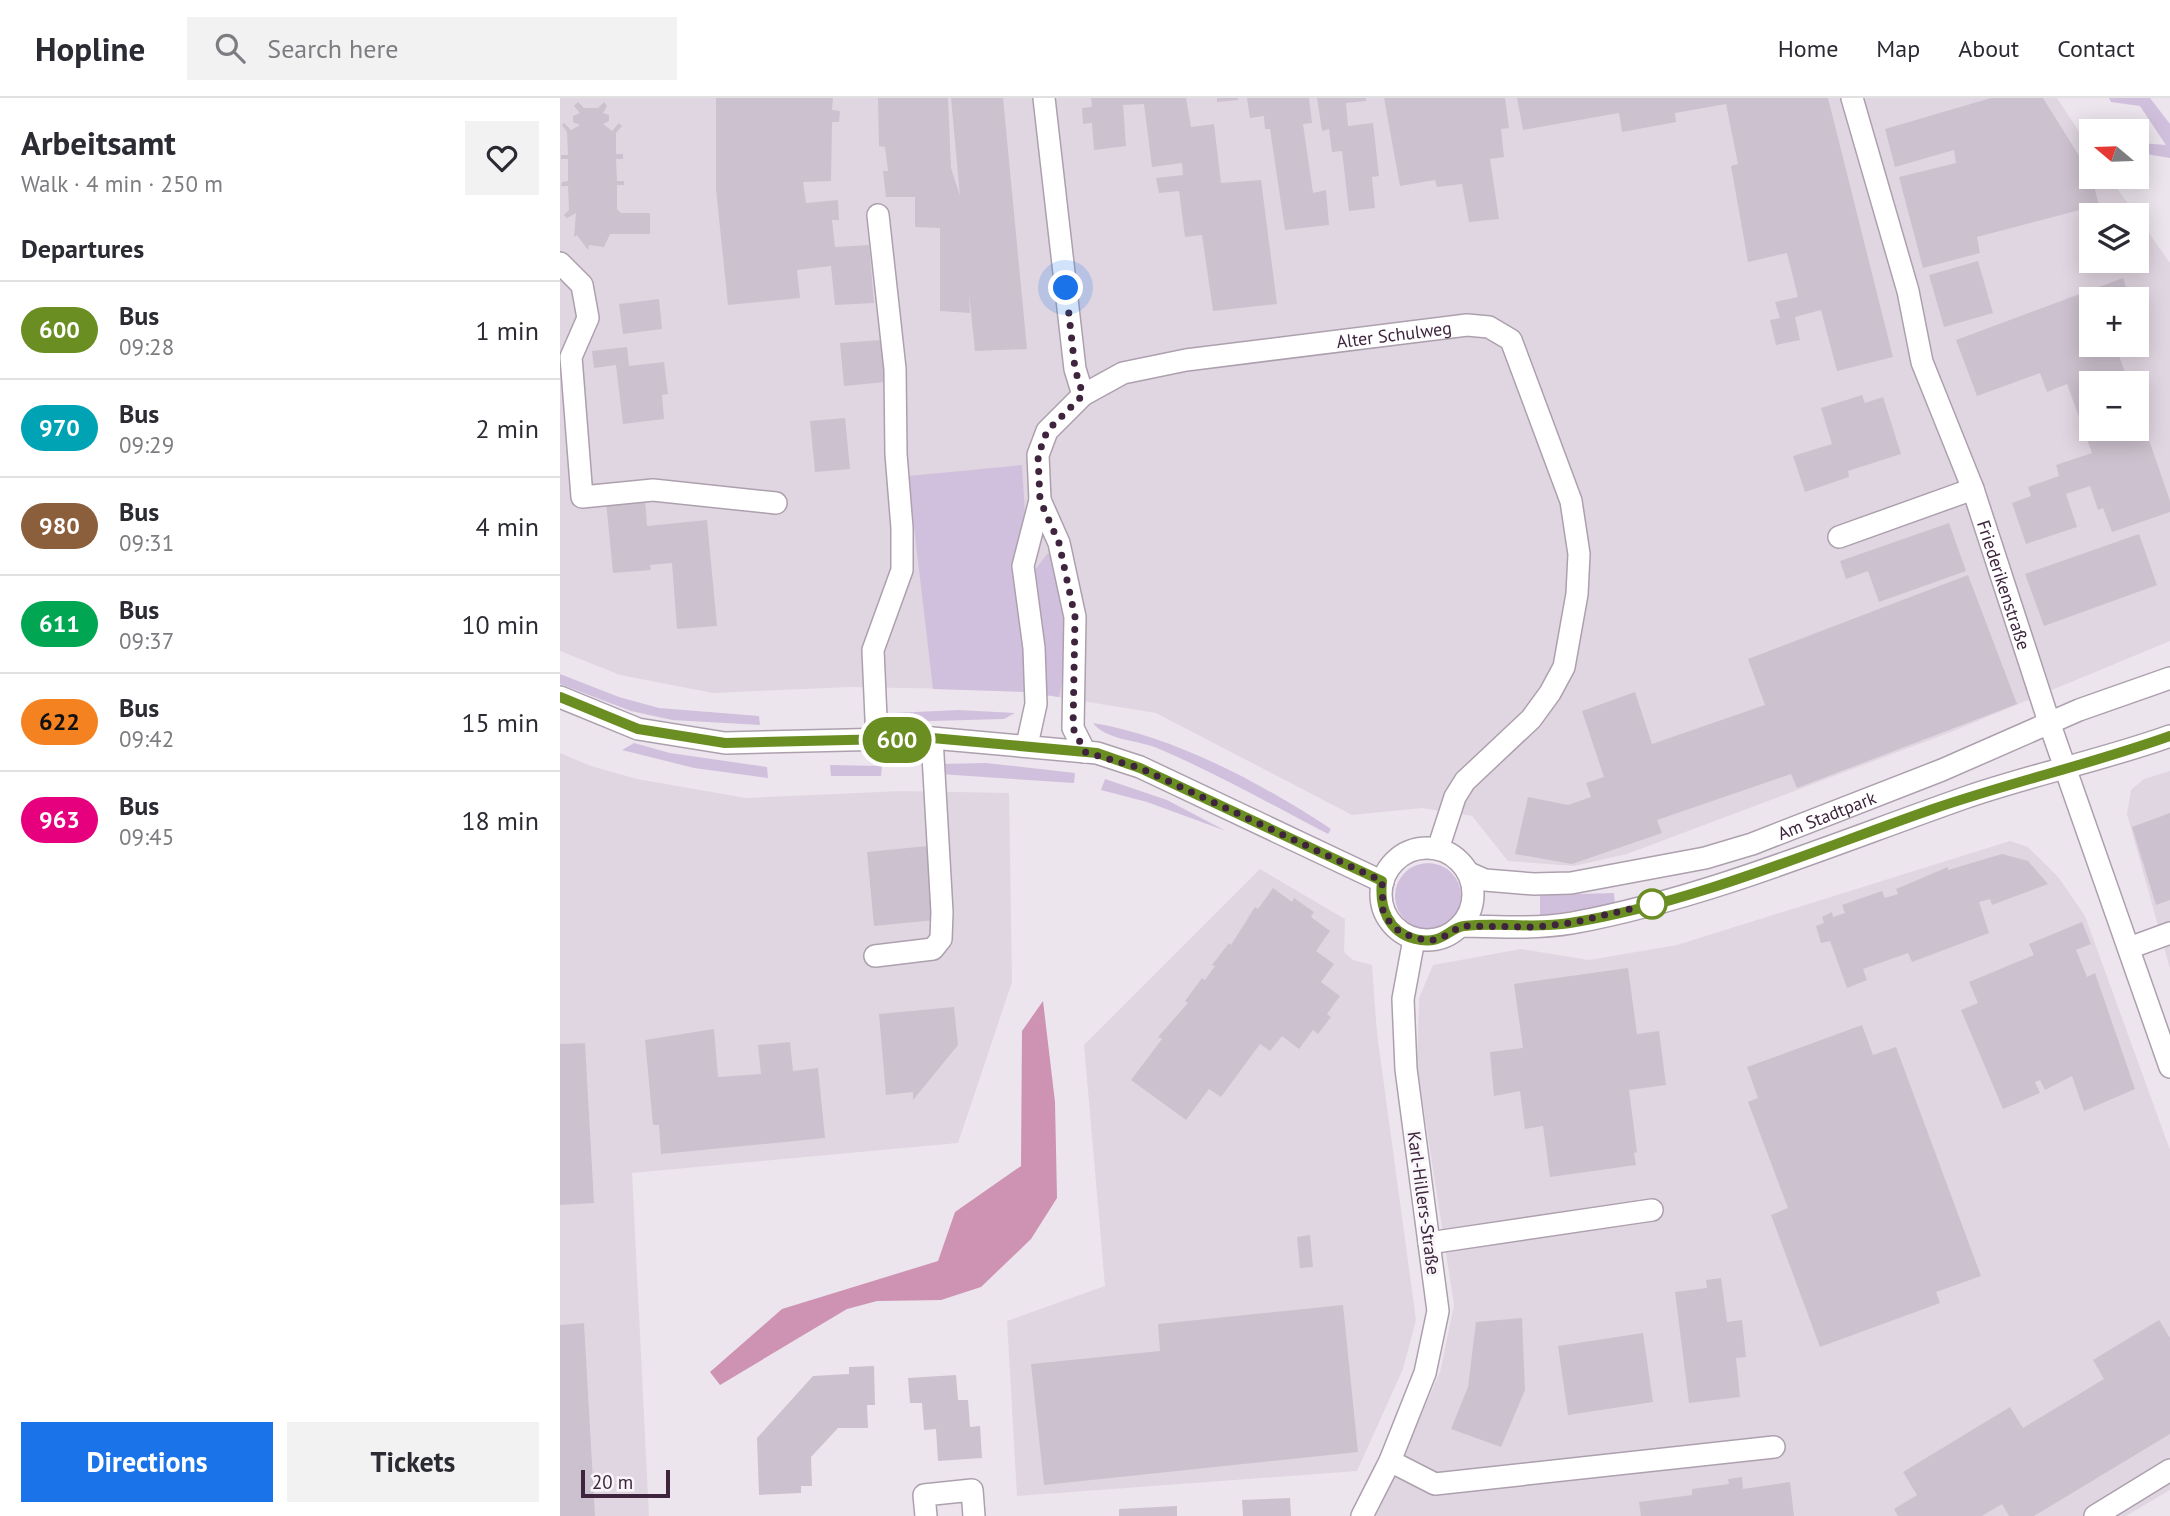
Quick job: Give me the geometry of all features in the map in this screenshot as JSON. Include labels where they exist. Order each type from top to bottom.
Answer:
[{"type":"street","points":[[1044,98],[1075,369],[1083,395]]},
{"type":"street","name":"Friederikenstraße","points":[[1852,98],[1908,291],[1922,362],[1973,489],[2065,769],[2170,1067]]},
{"type":"street","points":[[877,741],[873,650],[902,570],[895,369],[878,215]]},
{"type":"street","points":[[560,262],[582,285],[588,318],[571,357],[582,497],[653,490],[776,503]]},
{"type":"street","name":"Alter Schulweg","points":[[1027,745],[1036,704],[1034,648],[1023,566],[1040,500],[1038,456],[1047,431],[1083,395],[1123,373],[1186,360],[1467,325],[1489,327],[1511,340],[1571,501],[1580,554],[1577,594],[1564,667],[1550,694],[1531,719],[1465,781],[1455,797],[1438,849]]},
{"type":"street","points":[[1839,537],[1973,489]]},
{"type":"street","points":[[1040,500],[1059,543],[1075,617],[1073,728],[1085,752]]},
{"type":"street","name":"Am Stadtpark","points":[[1469,873],[1485,880],[1534,884],[1571,883],[1704,858],[1752,844],[1942,769],[2049,722],[2170,678]]},
{"type":"street","points":[[560,698],[638,729],[725,743],[932,738],[1085,752],[1140,768],[1382,881]]},
{"type":"street","name":"Am Stadtpark","points":[[1461,926],[1536,927],[1571,923],[1645,906],[1984,791],[2170,736]]},
{"type":"street","points":[[875,956],[933,949],[941,939],[943,912],[932,738]]},
{"type":"street","points":[[1438,849],[1461,862],[1469,873],[1473,901],[1461,926],[1440,939],[1414,939],[1401,933],[1387,917],[1381,896],[1382,881],[1388,869],[1410,851],[1438,849]]},
{"type":"street","points":[[2129,948],[2170,933]]},
{"type":"street","name":"Karl-Hillers-Straße","points":[[1362,1516],[1390,1461],[1425,1373],[1438,1311],[1406,1069],[1403,999],[1414,939]]},
{"type":"street","points":[[1429,1243],[1652,1210]]},
{"type":"street","points":[[1390,1461],[1435,1484],[1774,1447]]},
{"type":"street","points":[[2095,1516],[2170,1470]]},
{"type":"street","points":[[926,1516],[924,1495],[972,1490],[974,1516]]},
{"type":"shaded area","points":[[560,98],[2057,98],[2079,132],[2079,189],[2118,189],[2127,203],[2079,203],[2079,273],[2149,273],[2149,233],[2170,263],[2170,641],[1951,732],[1627,854],[1574,866],[1508,861],[1472,816],[1422,808],[1352,815],[1156,713],[1014,690],[850,687],[713,693],[620,675],[560,651]]},
{"type":"shaded area","points":[[2109,98],[2150,98],[2170,124],[2170,158],[2149,154],[2149,144],[2166,145],[2140,106],[2111,102]]},
{"type":"shaded area","points":[[1022,465],[1025,512],[1015,575],[1027,692],[933,689],[908,476]]},
{"type":"shaded area","points":[[1048,553],[1052,558],[1056,576],[1064,628],[1064,662],[1059,697],[1045,695],[1034,571]]},
{"type":"shaded area","points":[[560,674],[619,697],[659,708],[759,716],[760,725],[672,720],[631,711],[560,684]]},
{"type":"shaded area","points":[[958,710],[1015,713],[1004,719],[896,722],[894,713]]},
{"type":"shaded area","points":[[1093,723],[1124,729],[1186,750],[1277,795],[1331,829],[1328,834],[1201,768],[1149,745],[1106,733]]},
{"type":"shaded area","points":[[634,743],[670,753],[767,767],[768,778],[694,768],[622,750]]},
{"type":"shaded area","points":[[560,753],[591,766],[637,779],[746,798],[902,791],[1009,793],[1012,982],[958,1143],[632,1173],[649,1516],[560,1516]]},
{"type":"shaded area","points":[[986,763],[1075,773],[1074,783],[939,774],[939,764]]},
{"type":"shaded area","points":[[830,765],[882,766],[881,776],[831,776]]},
{"type":"shaded area","points":[[2170,771],[2170,969],[2127,814],[2131,790],[2144,779]]},
{"type":"shaded area","points":[[1105,779],[1167,800],[1226,831],[1147,802],[1101,790]]},
{"type":"shaded area","points":[[2010,841],[2028,847],[2059,878],[2085,916],[2170,1150],[2170,1490],[2126,1516],[1376,1516],[1440,1372],[1454,1305],[1417,1066],[1419,998],[1433,965],[1521,949],[1589,960],[1677,945]]},
{"type":"shaded area","points":[[1428,863],[1441,866],[1451,873],[1458,883],[1461,896],[1458,909],[1451,919],[1441,926],[1428,929],[1415,926],[1405,919],[1398,909],[1395,896],[1398,883],[1405,873],[1415,866]]},
{"type":"shaded area","points":[[1260,869],[1345,919],[1344,952],[1353,960],[1372,965],[1377,1033],[1416,1320],[1403,1369],[1357,1471],[1017,1496],[1007,1321],[1105,1286],[1084,1045]]},
{"type":"shaded area","points":[[1614,893],[1615,905],[1540,916],[1540,895]]},
{"type":"shaded area","points":[[1043,1001],[1055,1102],[1057,1198],[1031,1239],[981,1287],[941,1300],[877,1301],[847,1309],[720,1385],[710,1372],[782,1309],[938,1261],[955,1212],[1021,1166],[1022,1031]]},
{"type":"building","points":[[716,98],[833,98],[832,110],[840,111],[839,122],[832,122],[831,181],[803,182],[806,203],[838,200],[839,220],[832,220],[835,247],[869,245],[874,303],[835,305],[831,266],[797,270],[800,298],[728,305],[716,189]]},
{"type":"building","points":[[878,98],[948,98],[951,168],[960,196],[951,98],[1003,98],[1027,349],[975,351],[969,293],[970,313],[940,311],[940,228],[915,227],[915,197],[886,197],[883,171],[888,171],[885,147],[879,146]]},
{"type":"building","points":[[1091,98],[1186,98],[1191,127],[1214,124],[1221,183],[1261,180],[1277,304],[1213,311],[1202,235],[1185,237],[1179,191],[1159,193],[1156,178],[1183,175],[1182,163],[1152,167],[1144,104],[1123,105],[1126,146],[1094,150],[1092,123],[1083,124],[1082,108],[1092,107]]},
{"type":"building","points":[[1217,98],[1238,98],[1238,100],[1217,102]]},
{"type":"building","points":[[1247,98],[1309,98],[1312,123],[1303,124],[1313,193],[1326,190],[1329,225],[1285,230],[1270,129],[1265,129],[1264,116],[1250,118]]},
{"type":"building","points":[[1317,98],[1366,98],[1366,101],[1346,103],[1348,126],[1373,123],[1379,176],[1372,177],[1375,208],[1349,211],[1342,151],[1332,152],[1329,129],[1322,131]]},
{"type":"building","points":[[1384,98],[1505,98],[1509,128],[1501,129],[1504,157],[1490,159],[1499,219],[1469,222],[1462,184],[1437,187],[1435,180],[1400,186]]},
{"type":"building","points":[[1517,98],[1828,98],[1893,357],[1837,371],[1821,310],[1795,317],[1800,340],[1776,345],[1770,320],[1780,318],[1775,302],[1798,297],[1787,253],[1748,262],[1731,166],[1738,164],[1726,104],[1675,113],[1676,122],[1622,132],[1619,113],[1523,130]]},
{"type":"building","points":[[1991,98],[2043,98],[2079,156],[2079,189],[2095,189],[2098,203],[2079,203],[2079,210],[1977,237],[1980,253],[1923,268],[1899,177],[1956,163],[1954,150],[1895,167],[1885,129]]},
{"type":"building","points":[[578,102],[584,108],[598,108],[604,102],[607,106],[603,113],[609,115],[609,121],[603,124],[612,131],[619,123],[622,126],[616,133],[616,154],[623,154],[623,159],[616,159],[617,181],[624,181],[624,185],[617,185],[617,209],[621,213],[650,213],[650,234],[610,234],[604,247],[589,245],[588,250],[577,235],[574,237],[576,213],[567,218],[564,215],[569,210],[568,186],[561,186],[562,182],[568,181],[568,159],[561,159],[561,155],[568,155],[567,132],[562,125],[564,123],[571,130],[580,125],[573,122],[573,116],[580,113],[574,106]]},
{"type":"building","points":[[1978,261],[1993,313],[1944,327],[1929,275]]},
{"type":"building","points":[[2123,278],[2126,287],[2099,287]]},
{"type":"building","points":[[2079,294],[2079,357],[2119,357],[2125,371],[2079,371],[2079,417],[2067,384],[2047,392],[2040,373],[1977,396],[1956,340]]},
{"type":"building","points":[[659,299],[662,329],[623,334],[619,304]]},
{"type":"building","points":[[881,340],[885,382],[844,386],[840,343]]},
{"type":"building","points":[[627,347],[629,366],[664,362],[668,394],[662,395],[664,419],[623,424],[616,365],[594,368],[592,351]]},
{"type":"building","points":[[1862,395],[1865,403],[1883,397],[1901,454],[1848,471],[1849,477],[1805,492],[1793,456],[1832,444],[1821,408]]},
{"type":"building","points":[[845,418],[850,469],[815,472],[810,421]]},
{"type":"building","points":[[2149,440],[2170,501],[2170,512],[2112,532],[2103,508],[2098,510],[2090,486],[2066,494],[2077,527],[2026,544],[2012,503],[2031,496],[2028,487],[2059,476],[2056,465],[2092,453],[2088,441]]},
{"type":"building","points":[[645,498],[647,526],[707,520],[717,626],[677,629],[672,563],[650,565],[651,570],[613,573],[606,501]]},
{"type":"building","points":[[1949,523],[1966,571],[1879,602],[1868,571],[1846,579],[1840,561]]},
{"type":"building","points":[[2139,534],[2157,585],[2044,626],[2025,574]]},
{"type":"building","points":[[1968,575],[2017,704],[1797,788],[1791,774],[1657,820],[1662,833],[1572,864],[1515,854],[1528,797],[1568,805],[1591,797],[1586,783],[1604,777],[1582,711],[1635,692],[1652,744],[1765,705],[1748,659]]},
{"type":"building","points":[[2170,813],[2170,900],[2156,905],[2132,827]]},
{"type":"building","points":[[928,846],[935,920],[874,926],[867,852]]},
{"type":"building","points":[[2002,854],[2028,861],[2048,884],[1992,905],[1990,899],[1979,902],[1989,933],[1912,962],[1908,953],[1863,969],[1867,980],[1847,988],[1830,941],[1821,943],[1816,926],[1824,923],[1822,917],[1832,912],[1833,917],[1845,913],[1842,905],[1882,891],[1885,898],[1898,894],[1896,889],[1948,867],[1948,870]]},
{"type":"building","points":[[1273,888],[1292,902],[1294,898],[1314,912],[1311,917],[1330,931],[1316,951],[1334,964],[1321,982],[1340,996],[1327,1014],[1331,1017],[1318,1034],[1313,1030],[1299,1049],[1282,1036],[1270,1051],[1260,1044],[1221,1097],[1209,1089],[1186,1120],[1131,1080],[1162,1039],[1158,1037],[1188,1003],[1185,1001],[1202,978],[1205,980],[1215,966],[1212,965],[1229,943],[1231,945],[1255,907],[1258,909]]},
{"type":"building","points":[[2082,922],[2091,944],[2076,950],[2087,977],[2095,973],[2135,1089],[2084,1111],[2072,1076],[2045,1090],[2040,1080],[2035,1082],[2040,1093],[2003,1109],[1961,1010],[1978,1003],[1969,982],[2034,955],[2029,944]]},
{"type":"building","points":[[1628,968],[1637,1034],[1659,1031],[1666,1085],[1629,1090],[1637,1152],[1634,1153],[1636,1165],[1550,1177],[1543,1126],[1525,1129],[1520,1091],[1494,1096],[1490,1052],[1523,1048],[1514,984]]},
{"type":"building","points":[[954,1007],[958,1045],[913,1100],[913,1092],[886,1095],[879,1014]]},
{"type":"building","points":[[1862,1025],[1873,1055],[1896,1047],[1981,1276],[1936,1292],[1940,1303],[1820,1347],[1771,1215],[1788,1208],[1748,1102],[1758,1098],[1747,1067]]},
{"type":"building","points":[[714,1029],[718,1077],[761,1074],[758,1045],[790,1042],[793,1071],[818,1068],[825,1138],[661,1154],[659,1125],[653,1125],[645,1040]]},
{"type":"building","points":[[585,1043],[594,1203],[560,1205],[560,1044]]},
{"type":"building","points":[[1310,1235],[1313,1267],[1300,1268],[1297,1237]]},
{"type":"building","points":[[1721,1278],[1727,1322],[1742,1320],[1746,1357],[1736,1358],[1740,1397],[1689,1403],[1675,1292],[1707,1288],[1706,1280]]},
{"type":"building","points":[[1343,1305],[1358,1452],[1044,1485],[1031,1364],[1160,1351],[1158,1324]]},
{"type":"building","points":[[1522,1318],[1525,1390],[1501,1447],[1451,1429],[1468,1387],[1476,1322]]},
{"type":"building","points":[[2159,1320],[2170,1338],[2170,1434],[2034,1516],[2009,1516],[2002,1504],[1982,1516],[1898,1516],[1894,1509],[1917,1495],[1903,1472],[2010,1407],[2023,1428],[2104,1379],[2093,1360]]},
{"type":"building","points":[[584,1323],[595,1516],[560,1516],[560,1325]]},
{"type":"building","points":[[1643,1333],[1653,1402],[1568,1415],[1558,1346]]},
{"type":"building","points":[[874,1366],[875,1405],[867,1405],[868,1428],[838,1428],[811,1457],[812,1486],[801,1486],[801,1493],[759,1495],[757,1438],[813,1376],[849,1374],[849,1367]]},
{"type":"building","points":[[956,1375],[958,1400],[968,1400],[970,1427],[980,1426],[982,1458],[938,1461],[936,1429],[924,1430],[922,1403],[910,1403],[908,1378]]},
{"type":"building","points":[[1742,1477],[1743,1489],[1790,1482],[1794,1516],[1641,1516],[1639,1502],[1692,1495],[1692,1489],[1729,1484],[1728,1479]]},
{"type":"building","points":[[1290,1498],[1291,1516],[1243,1516],[1242,1500]]},
{"type":"building","points":[[1177,1506],[1177,1516],[1119,1516],[1119,1509]]},
{"type":"bus line","name":"600","points":[[560,697],[638,729],[725,743],[932,738],[1097,753],[1140,768],[1382,881],[1383,910],[1390,923],[1401,933],[1427,941],[1440,939],[1461,926],[1536,927],[1571,923],[1645,906],[1726,881],[1984,791],[2121,754],[2170,736]]},
{"type":"route","points":[[1066,288],[1075,369],[1083,395],[1047,431],[1038,456],[1040,500],[1059,543],[1075,617],[1073,728],[1085,752],[1097,753],[1140,768],[1382,881],[1383,910],[1390,923],[1401,933],[1414,939],[1440,939],[1461,926],[1536,927],[1571,923],[1652,904]]}]
